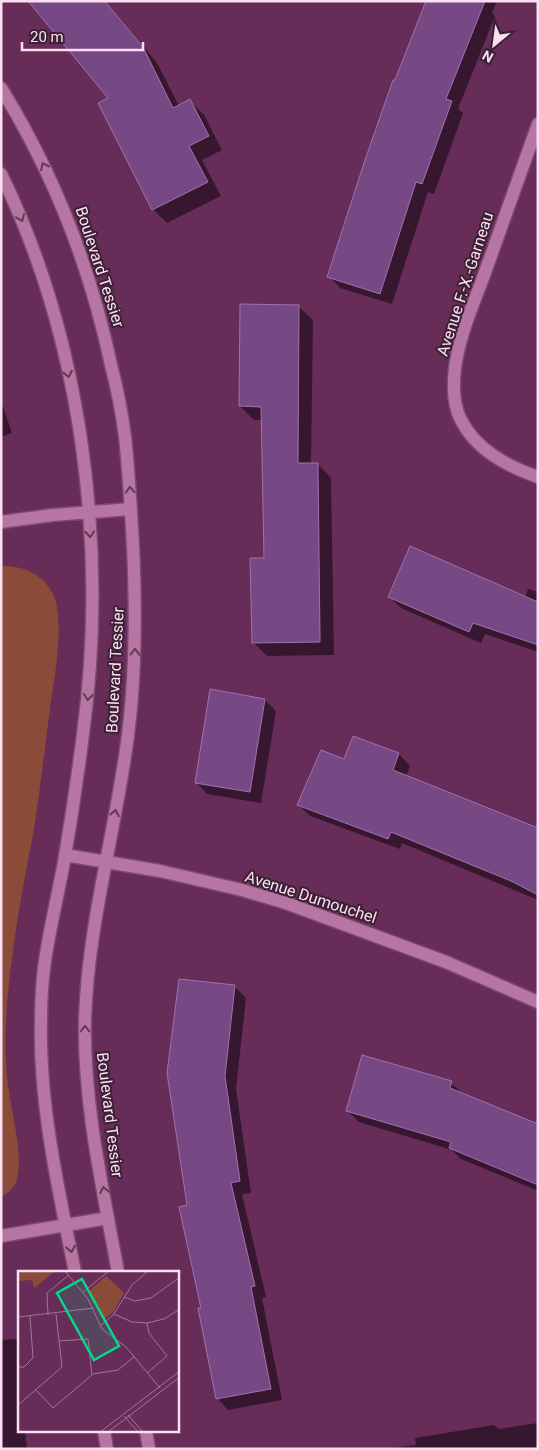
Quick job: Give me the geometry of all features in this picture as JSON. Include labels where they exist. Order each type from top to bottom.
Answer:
[{"type":"street","name":"Boulevard Tessier","points":[[1,88],[19,117],[56,189],[71,226],[97,303],[114,374],[125,435],[136,610],[132,694],[128,736],[87,984],[85,1054],[92,1116],[118,1271]]},
{"type":"street","name":"Avenue F.-X.-Garneau","points":[[538,124],[466,326],[455,367],[454,384],[455,401],[460,419],[482,448],[498,460],[538,477]]},
{"type":"street","name":"Boulevard Tessier","points":[[1,174],[37,258],[62,342],[81,440],[89,513],[94,596],[92,650],[83,732],[65,855],[44,962],[40,1031],[44,1102],[75,1271]]},
{"type":"street","points":[[1,522],[131,509]]},
{"type":"street","name":"Avenue Dumouchel","points":[[65,855],[160,871],[242,890],[286,903],[446,962],[538,1002]]},
{"type":"street","points":[[1,1236],[108,1218]]},
{"type":"street","points":[[104,1432],[107,1449]]},
{"type":"street","points":[[146,1432],[149,1449]]},
{"type":"shaded area","points":[[1,566],[24,569],[43,580],[52,592],[56,603],[59,632],[34,829],[17,924],[7,1010],[6,1066],[19,1153],[18,1174],[12,1188],[1,1197]]},
{"type":"building","points":[[28,1],[105,1],[143,47],[173,108],[190,99],[209,136],[189,146],[208,182],[152,210],[98,103],[108,98]]},
{"type":"building","points":[[426,1],[485,1],[446,99],[452,101],[422,184],[416,182],[380,294],[327,277],[393,80],[395,80]]},
{"type":"building","points":[[240,304],[299,305],[298,463],[318,463],[320,642],[252,643],[250,558],[264,558],[261,407],[239,406]]},
{"type":"building","points":[[410,546],[538,602],[538,645],[473,623],[469,632],[388,597]]},
{"type":"building","points":[[210,689],[265,699],[250,792],[195,783]]},
{"type":"building","points":[[353,736],[399,753],[393,770],[538,828],[538,895],[511,881],[391,832],[388,839],[297,805],[321,750],[344,759]]},
{"type":"building","points":[[179,979],[235,985],[225,1076],[240,1181],[231,1183],[255,1286],[251,1287],[271,1389],[216,1399],[198,1308],[201,1308],[179,1207],[187,1205],[167,1073]]},
{"type":"building","points":[[362,1055],[452,1081],[450,1088],[538,1124],[538,1185],[449,1148],[451,1142],[346,1111]]}]
